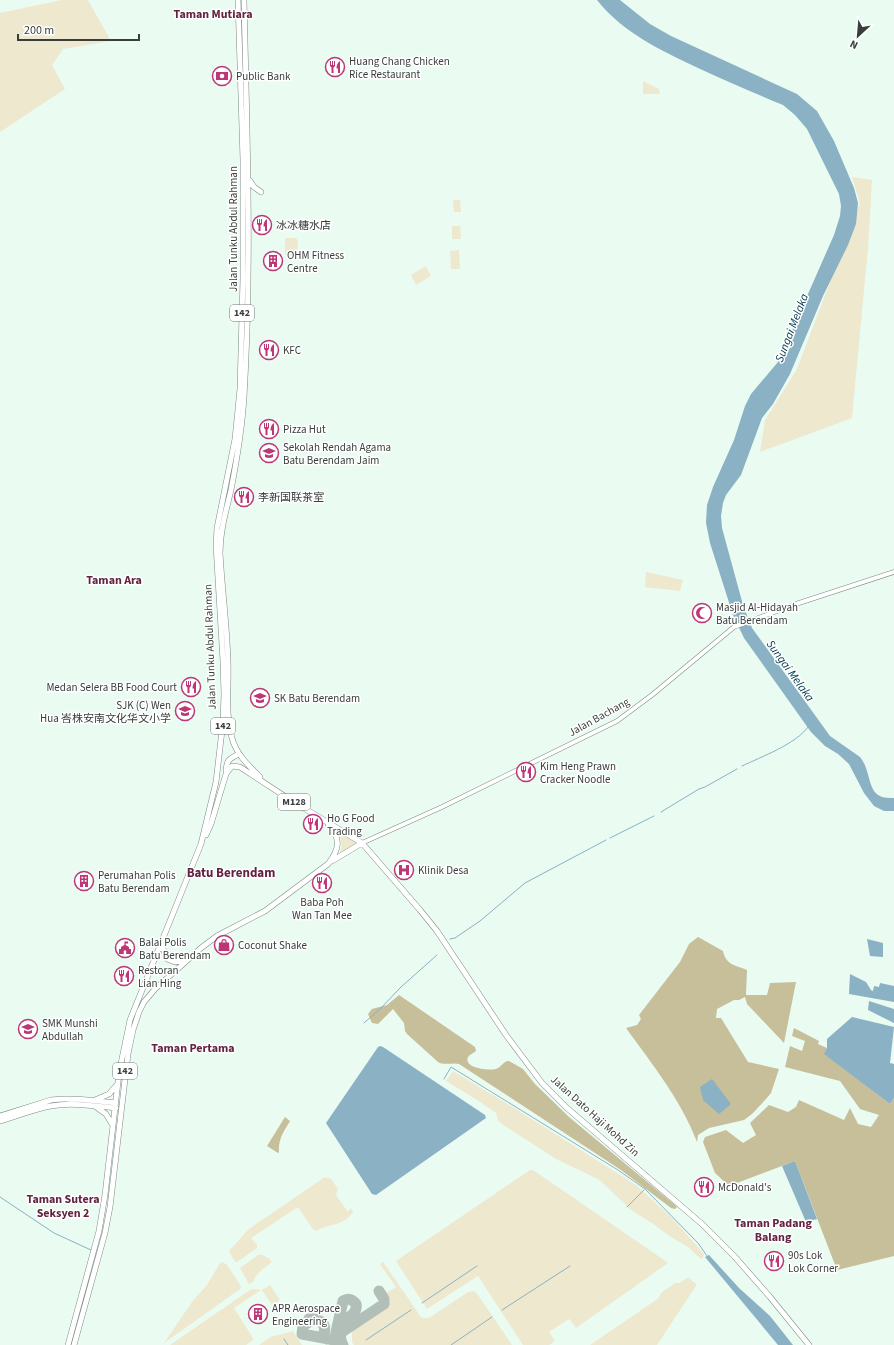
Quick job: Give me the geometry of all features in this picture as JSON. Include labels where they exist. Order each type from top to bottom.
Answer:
[{"type":"main road","name":"Jalan Tunku Abdul Rahman","points":[[68,1345],[99,1231],[104,1207],[117,1083],[130,1020],[201,844],[216,782],[223,722],[223,661],[216,545],[235,439],[240,389],[243,279],[243,160],[238,0]]},
{"type":"main road","name":"Jalan Tunku Abdul Rahman","points":[[239,754],[232,740],[230,729],[228,662],[220,544],[239,447],[246,362],[249,269],[244,0]]},
{"type":"main road","points":[[248,176],[252,184],[262,192]]},
{"type":"main road","points":[[201,844],[211,824],[226,774],[226,765],[228,760],[239,754]]},
{"type":"main road","name":"M128","points":[[239,754],[254,772],[268,785],[362,843]]},
{"type":"main road","points":[[226,774],[232,766],[240,767],[268,785]]},
{"type":"main road","points":[[322,818],[333,831],[337,841],[337,851],[328,864]]},
{"type":"main road","name":"Jalan Bachang","points":[[328,864],[362,843]]},
{"type":"main road","name":"Jalan Dato Haji Mohd Zin","points":[[362,843],[434,928],[506,1035],[542,1083],[567,1108],[702,1224],[735,1257],[809,1345]]},
{"type":"main road","name":"142","points":[[74,1345],[110,1207],[121,1106],[131,1039],[144,1002],[155,989],[188,959],[218,936],[265,911],[328,864]]},
{"type":"main road","points":[[161,943],[168,960],[175,962],[188,959]]},
{"type":"main road","points":[[0,1121],[50,1106],[92,1103],[109,1094],[117,1083]]},
{"type":"main road","points":[[0,1116],[51,1100],[66,1098],[92,1103],[121,1106]]},
{"type":"main road","points":[[92,1103],[106,1114],[113,1125]]},
{"type":"street","name":"Jalan Bachang","points":[[362,843],[442,807],[616,722],[648,699],[734,627],[750,620],[894,572]]},
{"type":"shaded area","points":[[62,0],[88,0],[111,41],[63,49],[52,65],[65,89],[0,132],[0,13]]},
{"type":"shaded area","points":[[643,81],[659,89],[660,94],[643,94]]},
{"type":"shaded area","points":[[852,177],[872,180],[868,248],[852,418],[760,452],[765,420],[797,369],[860,203]]},
{"type":"shaded area","points":[[453,200],[460,200],[461,212],[454,212]]},
{"type":"shaded area","points":[[452,226],[460,226],[461,239],[452,239]]},
{"type":"shaded area","points":[[285,238],[296,238],[298,241],[297,256],[285,255]]},
{"type":"shaded area","points":[[459,250],[460,269],[451,269],[450,251]]},
{"type":"shaded area","points":[[426,266],[431,276],[416,285],[411,275]]},
{"type":"shaded area","points":[[646,572],[683,580],[680,591],[645,587]]},
{"type":"shaded area","points":[[339,831],[357,842],[340,854],[342,846]]},
{"type":"shaded area","points":[[698,937],[723,951],[724,956],[729,962],[747,970],[746,995],[767,995],[770,983],[796,982],[784,1043],[747,1004],[745,997],[739,1000],[734,1000],[717,1009],[716,1018],[721,1018],[748,1062],[779,1069],[771,1093],[752,1114],[744,1120],[709,1128],[698,1135],[697,1142],[674,1097],[656,1069],[626,1028],[637,1025],[641,1019],[639,1015],[680,962],[689,944]]},
{"type":"shaded area","points":[[399,995],[475,1047],[476,1051],[468,1057],[467,1061],[469,1064],[478,1068],[493,1070],[509,1061],[523,1069],[535,1084],[569,1117],[677,1207],[675,1209],[671,1208],[621,1170],[459,1064],[443,1064],[438,1062],[407,1034],[404,1023],[393,1009],[378,1024],[372,1023],[368,1014],[372,1009],[387,1005]]},
{"type":"shaded area","points":[[794,1028],[819,1041],[818,1044],[827,1048],[825,1054],[890,1104],[894,1098],[894,1256],[837,1270],[795,1161],[729,1186],[715,1173],[703,1142],[705,1137],[726,1130],[743,1143],[756,1135],[750,1123],[769,1105],[788,1112],[796,1107],[799,1100],[844,1120],[850,1108],[858,1124],[871,1127],[879,1115],[860,1109],[840,1081],[785,1067],[790,1046],[802,1051],[805,1041],[792,1036]]},
{"type":"shaded area","points":[[453,1071],[636,1185],[673,1219],[704,1254],[703,1258],[701,1259],[688,1247],[631,1210],[598,1179],[556,1159],[502,1124],[498,1120],[496,1113],[446,1081]]},
{"type":"shaded area","points":[[285,1117],[290,1121],[280,1139],[278,1153],[267,1146]]},
{"type":"shaded area","points":[[530,1170],[533,1170],[668,1263],[576,1328],[569,1319],[549,1332],[555,1341],[549,1345],[523,1345],[478,1276],[427,1309],[396,1261]]},
{"type":"shaded area","points":[[325,1177],[331,1179],[338,1189],[336,1195],[348,1212],[352,1209],[353,1212],[349,1217],[316,1231],[312,1228],[298,1207],[251,1238],[257,1245],[257,1248],[235,1262],[229,1251],[247,1231]]},
{"type":"shaded area","points":[[258,1255],[266,1257],[272,1262],[261,1270],[253,1282],[249,1284],[240,1268]]},
{"type":"shaded area","points":[[223,1262],[227,1265],[241,1286],[240,1289],[164,1343],[192,1302],[207,1285],[220,1263]]},
{"type":"shaded area","points":[[383,1262],[421,1317],[429,1318],[468,1292],[474,1291],[512,1345],[354,1345],[352,1342],[352,1329],[388,1305],[390,1301],[386,1293],[396,1287],[380,1264]]},
{"type":"shaded area","points":[[688,1277],[696,1284],[696,1286],[657,1345],[590,1345],[659,1298],[661,1293],[675,1283],[680,1283]]},
{"type":"shaded area","points":[[270,1285],[280,1300],[272,1305],[262,1290]]},
{"type":"shaded area","points":[[252,1289],[261,1290],[234,1308],[253,1338],[253,1340],[246,1345],[170,1345],[247,1292]]},
{"type":"shaded area","points":[[293,1331],[302,1345],[259,1345],[271,1337]]},
{"type":"water","points":[[597,0],[620,0],[650,24],[671,36],[797,94],[817,111],[834,141],[854,188],[858,203],[856,224],[848,245],[823,296],[790,374],[773,404],[762,418],[741,475],[726,495],[721,516],[722,528],[743,605],[752,628],[830,736],[860,757],[867,771],[871,785],[878,795],[884,798],[894,798],[894,811],[884,811],[874,806],[864,793],[849,764],[838,754],[825,746],[811,732],[744,638],[733,615],[710,543],[706,523],[707,505],[713,487],[734,440],[745,406],[751,394],[778,362],[834,235],[840,216],[841,206],[839,194],[807,129],[795,115],[783,105],[684,62],[657,48],[631,32],[607,12]]},
{"type":"water","points":[[867,939],[883,943],[883,957],[870,956]]},
{"type":"water","points":[[850,974],[866,982],[873,991],[874,986],[879,987],[880,983],[894,986],[894,1002],[849,994]]},
{"type":"water","points":[[869,1001],[894,1009],[894,1023],[868,1010]]},
{"type":"water","points":[[852,1017],[894,1027],[890,1063],[894,1064],[894,1098],[890,1104],[824,1054],[827,1048],[827,1039]]},
{"type":"water","points":[[380,1046],[485,1115],[486,1118],[376,1195],[372,1194],[326,1123]]},
{"type":"water","points":[[712,1079],[731,1104],[719,1114],[703,1100],[700,1087]]},
{"type":"water","points":[[795,1161],[817,1219],[806,1222],[782,1166]]},
{"type":"water","points":[[709,1255],[739,1288],[770,1316],[793,1345],[778,1345],[705,1257]]},
{"type":"waterway","points":[[742,766],[787,744],[808,727]]},
{"type":"waterway","points":[[661,812],[699,789],[737,769]]},
{"type":"waterway","points":[[610,838],[654,816]]},
{"type":"waterway","points":[[450,939],[455,938],[480,921],[525,883],[606,840]]},
{"type":"waterway","points":[[364,1023],[437,955]]},
{"type":"waterway","points":[[444,1079],[451,1067],[618,1170],[645,1189],[698,1243],[707,1256]]},
{"type":"waterway","points":[[627,1207],[644,1190]]},
{"type":"waterway","points":[[0,1197],[54,1233],[91,1250]]},
{"type":"waterway","points":[[422,1303],[477,1266]]},
{"type":"waterway","points":[[502,1310],[570,1266]]},
{"type":"waterway","points":[[366,1340],[411,1310]]},
{"type":"waterway","points":[[451,1345],[492,1317]]},
{"type":"waterway","points":[[284,1339],[288,1345]]},
{"type":"taxiway","points":[[342,1343],[340,1337],[342,1332],[384,1304],[384,1299],[379,1291]]},
{"type":"taxiway","points":[[340,1323],[354,1313],[356,1304],[351,1300],[348,1299],[343,1301],[336,1332],[343,1345]]},
{"type":"taxiway","points":[[327,1339],[324,1333],[324,1326],[318,1320],[309,1319],[309,1322],[303,1326],[302,1334],[334,1340],[342,1345]]},
{"type":"place","name":"Huang Chang Chicken Rice Restaurant","points":[[335,67]]},
{"type":"place","name":"Public Bank","points":[[222,76]]},
{"type":"place","name":"冰冰糖水店","points":[[262,225]]},
{"type":"place","name":"OHM Fitness Centre","points":[[273,261]]},
{"type":"place","name":"KFC","points":[[269,350]]},
{"type":"place","name":"Pizza Hut","points":[[269,429]]},
{"type":"place","name":"Sekolah Rendah Agama Batu Berendam Jaim","points":[[269,453]]},
{"type":"place","name":"李新国联茶室","points":[[244,497]]},
{"type":"place","name":"Masjid Al-Hidayah Batu Berendam","points":[[702,613]]},
{"type":"place","name":"Medan Selera BB Food Court","points":[[191,687]]},
{"type":"place","name":"SK Batu Berendam","points":[[260,698]]},
{"type":"place","name":"SJK (C) Wen Hua 峇株安南文化华文小学","points":[[185,711]]},
{"type":"place","name":"Kim Heng Prawn Cracker Noodle","points":[[526,772]]},
{"type":"place","name":"Ho G Food Trading","points":[[313,824]]},
{"type":"place","name":"Klinik Desa","points":[[404,870]]},
{"type":"place","name":"Perumahan Polis Batu Berendam","points":[[84,881]]},
{"type":"place","name":"Baba Poh Wan Tan Mee","points":[[322,883]]},
{"type":"place","name":"Coconut Shake","points":[[224,945]]},
{"type":"place","name":"Balai Polis Batu Berendam","points":[[125,948]]},
{"type":"place","name":"Restoran Lian Hing","points":[[124,976]]},
{"type":"place","name":"SMK Munshi Abdullah","points":[[28,1029]]},
{"type":"place","name":"McDonald's","points":[[704,1187]]},
{"type":"place","name":"90s Lok Lok Corner","points":[[774,1261]]},
{"type":"place","name":"APR Aerospace Engineering","points":[[258,1314]]},
{"type":"district","name":"Taman Mutiara","points":[[213,14]]},
{"type":"district","name":"Taman Ara","points":[[114,580]]},
{"type":"district","name":"Batu Berendam","points":[[231,873]]},
{"type":"district","name":"Taman Pertama","points":[[193,1048]]},
{"type":"district","name":"Taman Sutera Seksyen 2","points":[[63,1206]]},
{"type":"district","name":"Taman Padang Balang","points":[[773,1230]]},
{"type":"water label","name":"Sungai Melaka","points":[[792,328]]},
{"type":"water label","name":"Sungai Melaka","points":[[790,671]]}]
